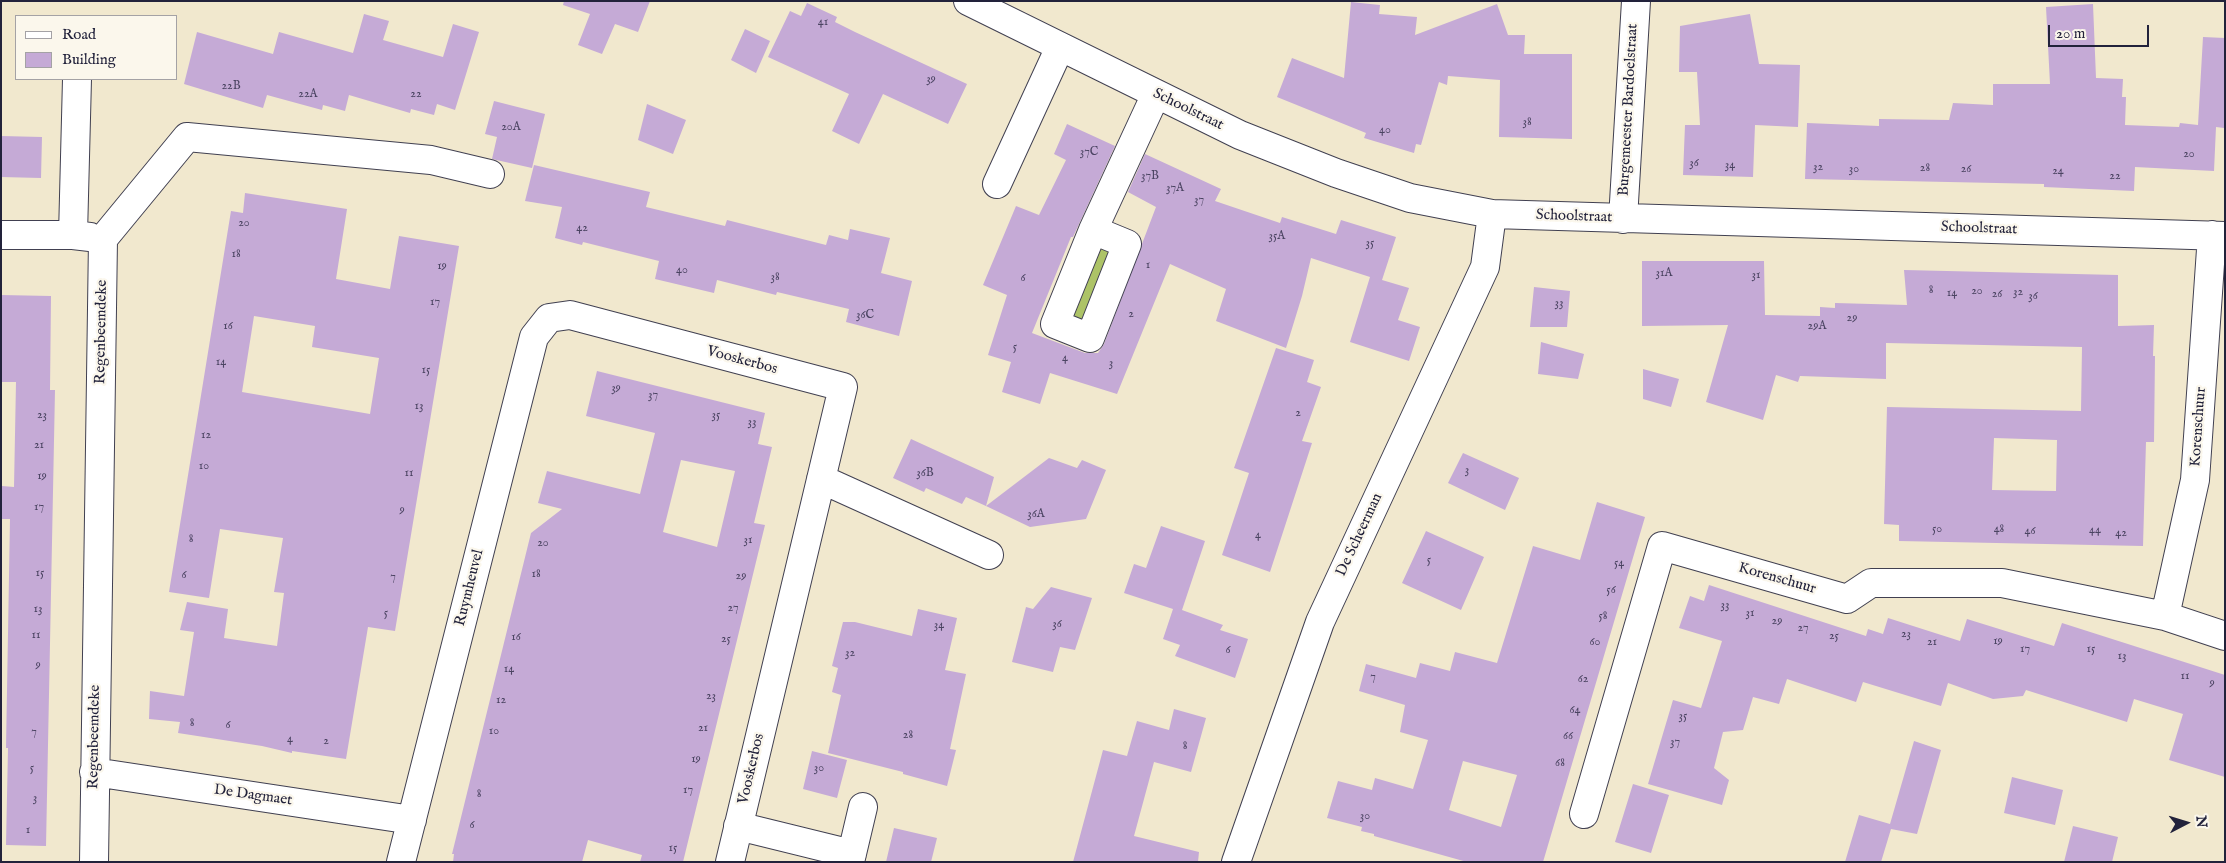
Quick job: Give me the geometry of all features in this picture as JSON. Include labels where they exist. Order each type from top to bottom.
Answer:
[{"type":"street","name":"Schoolstraat","points":[[968,1],[1240,135],[1336,173],[1410,198],[1492,214],[2218,235]]},
{"type":"street","name":"Burgemeester Bardoelstraat","points":[[1622,219],[1636,1]]},
{"type":"street","points":[[997,184],[1060,47]]},
{"type":"street","points":[[73,235],[77,80]]},
{"type":"street","points":[[1093,230],[1156,94]]},
{"type":"street","points":[[1,235],[73,235],[103,239],[187,138],[431,160],[490,174]]},
{"type":"street","name":"De Scheerman","points":[[1236,862],[1320,622],[1485,267],[1492,214]]},
{"type":"street","name":"Korenschuur","points":[[2165,616],[2196,480],[2218,235]]},
{"type":"street","name":"Regenbeemdeke","points":[[94,862],[103,239]]},
{"type":"street","name":"Vooskerbos","points":[[548,318],[570,316],[843,387],[730,862]]},
{"type":"street","name":"Ruymheuvel","points":[[401,862],[534,337],[548,318]]},
{"type":"street","points":[[821,479],[989,555]]},
{"type":"street","name":"Korenschuur","points":[[1584,814],[1662,546],[1847,599],[1871,583],[2002,582],[2165,616],[2225,636]]},
{"type":"street","name":"De Dagmaet","points":[[94,772],[412,820]]},
{"type":"street","name":"Vooskerbos","points":[[738,826],[851,858],[864,806]]},
{"type":"green space","points":[[1097,247],[1115,252],[1091,322],[1072,317]]},
{"type":"building","points":[[564,1],[650,1],[638,32],[615,24],[602,54],[578,45],[590,14],[563,5]]},
{"type":"building","points":[[1351,2],[1380,5],[1379,14],[1417,17],[1415,35],[1497,4],[1508,35],[1525,35],[1524,54],[1572,54],[1572,139],[1499,137],[1500,80],[1448,76],[1447,85],[1439,82],[1421,145],[1416,144],[1414,153],[1364,138],[1366,133],[1277,97],[1292,58],[1344,78]]},
{"type":"building","points":[[807,3],[837,17],[835,22],[967,84],[948,124],[883,94],[859,144],[832,131],[849,94],[768,57],[790,11],[801,16]]},
{"type":"building","points":[[2093,4],[2096,78],[2123,79],[2122,97],[2126,97],[2125,125],[2179,127],[2180,123],[2198,125],[2203,37],[2225,38],[2224,128],[2216,127],[2214,171],[2135,167],[2134,191],[2044,187],[2044,184],[1805,179],[1807,123],[1879,126],[1879,119],[1949,120],[1953,103],[1993,105],[1993,84],[2050,84],[2046,7]]},
{"type":"building","points":[[364,14],[389,21],[383,40],[443,57],[453,24],[479,32],[455,110],[437,104],[434,115],[411,109],[410,113],[349,95],[345,111],[323,105],[322,110],[267,95],[263,108],[184,84],[197,32],[273,54],[279,32],[353,53]]},
{"type":"building","points":[[1750,14],[1759,64],[1800,65],[1798,127],[1755,125],[1753,177],[1683,175],[1685,125],[1700,125],[1697,72],[1679,72],[1680,26]]},
{"type":"building","points":[[745,29],[770,41],[756,73],[731,60]]},
{"type":"building","points":[[494,101],[545,114],[532,168],[492,159],[497,137],[485,134]]},
{"type":"building","points":[[647,104],[686,120],[673,154],[638,140]]},
{"type":"building","points":[[1067,124],[1115,146],[1073,237],[1071,237],[1032,333],[1085,353],[1098,353],[1104,344],[1156,207],[1128,192],[1145,154],[1221,189],[1215,201],[1280,223],[1282,217],[1336,234],[1341,220],[1396,237],[1382,280],[1409,288],[1398,320],[1420,327],[1409,361],[1350,342],[1370,277],[1311,258],[1286,348],[1216,321],[1226,289],[1170,264],[1117,394],[1050,373],[1040,404],[1002,392],[1011,362],[988,355],[1007,295],[983,285],[1016,206],[1039,215],[1066,160],[1054,154]]},
{"type":"building","points":[[1,136],[42,137],[41,178],[1,177]]},
{"type":"building","points":[[534,165],[650,192],[646,207],[725,226],[727,220],[826,245],[829,235],[848,240],[850,229],[890,238],[881,273],[912,281],[899,336],[846,322],[849,309],[777,292],[776,295],[717,280],[714,293],[655,279],[659,261],[583,242],[582,245],[555,238],[562,207],[525,201]]},
{"type":"building","points":[[245,193],[347,209],[336,279],[390,289],[399,236],[459,246],[395,631],[368,627],[346,759],[292,751],[292,753],[262,746],[178,733],[180,722],[149,719],[150,691],[184,696],[194,632],[180,630],[187,602],[228,609],[224,638],[277,646],[284,593],[274,592],[283,538],[220,529],[209,598],[169,592],[231,211],[243,213]],"holes":[[[254,316],[315,326],[312,347],[379,358],[370,414],[242,392]]]},
{"type":"building","points":[[1642,261],[1764,261],[1765,315],[1820,316],[1820,307],[1835,308],[1835,303],[1907,305],[1904,270],[2118,275],[2118,326],[2154,325],[2154,442],[2146,442],[2143,546],[1899,541],[1899,525],[1884,524],[1887,407],[2081,411],[2082,347],[1886,343],[1886,379],[1800,376],[1798,382],[1776,375],[1763,420],[1706,402],[1728,325],[1642,326]],"holes":[[[1994,438],[2057,440],[2056,491],[1992,490]]]},
{"type":"building","points":[[1534,287],[1570,291],[1567,327],[1530,327]]},
{"type":"building","points":[[1,295],[51,296],[50,390],[55,390],[46,846],[6,845],[10,519],[1,519],[1,517],[2,486],[14,487],[16,382],[1,382]]},
{"type":"building","points":[[1541,342],[1584,354],[1578,379],[1538,374]]},
{"type":"building","points":[[1276,348],[1314,360],[1307,382],[1321,387],[1302,441],[1312,443],[1270,572],[1222,555],[1249,473],[1234,468]]},
{"type":"building","points":[[1643,369],[1679,379],[1671,407],[1643,399]]},
{"type":"building","points":[[597,371],[765,413],[758,444],[772,447],[754,523],[765,525],[683,862],[640,862],[642,855],[588,840],[582,862],[453,862],[454,854],[452,854],[531,533],[562,509],[538,503],[547,471],[640,494],[655,433],[586,416]],"holes":[[[681,460],[735,471],[717,547],[663,532]]]},
{"type":"building","points":[[911,439],[994,477],[986,506],[966,497],[962,504],[926,488],[924,492],[893,478]]},
{"type":"building","points":[[1463,453],[1519,478],[1505,510],[1448,483]]},
{"type":"building","points":[[1049,458],[1077,468],[1082,460],[1106,470],[1086,519],[1030,527],[986,506]]},
{"type":"building","points":[[1597,502],[1645,517],[1543,862],[1467,862],[1374,836],[1374,834],[1361,831],[1362,827],[1327,818],[1338,781],[1372,790],[1375,778],[1413,789],[1428,740],[1400,732],[1405,705],[1359,691],[1366,664],[1416,678],[1420,663],[1450,671],[1455,652],[1497,663],[1533,546],[1580,560]],"holes":[[[1463,761],[1517,775],[1501,827],[1449,810]]]},
{"type":"building","points":[[1161,526],[1205,541],[1182,610],[1223,625],[1220,630],[1248,639],[1235,678],[1175,656],[1180,645],[1163,639],[1173,609],[1124,593],[1134,564],[1146,568]]},
{"type":"building","points":[[1426,531],[1484,557],[1461,610],[1402,583]]},
{"type":"building","points":[[1709,585],[1866,636],[1868,629],[1883,634],[1888,618],[1960,641],[1967,619],[2054,646],[2062,623],[2225,675],[2225,777],[2169,760],[2183,714],[2134,699],[2127,722],[2026,690],[2023,696],[1993,699],[1948,683],[1941,706],[1863,682],[1856,702],[1787,679],[1779,704],[1753,697],[1743,730],[1723,732],[1714,768],[1729,780],[1722,805],[1648,784],[1673,700],[1701,708],[1722,641],[1679,628],[1690,596],[1704,601]]},
{"type":"building","points":[[1051,587],[1092,598],[1075,650],[1060,647],[1053,672],[1012,662],[1026,607],[1033,609]]},
{"type":"building","points":[[918,609],[957,618],[945,670],[966,674],[950,749],[956,750],[947,786],[903,774],[903,772],[828,753],[841,695],[832,692],[838,668],[832,666],[843,622],[855,622],[912,636]]},
{"type":"building","points":[[1174,709],[1206,718],[1191,772],[1154,762],[1134,836],[1199,852],[1198,862],[1073,862],[1103,750],[1127,756],[1137,721],[1169,730]]},
{"type":"building","points":[[1914,741],[1941,750],[1917,834],[1891,829],[1881,862],[1845,862],[1859,815],[1890,824]]},
{"type":"building","points":[[812,751],[847,760],[837,798],[803,789]]},
{"type":"building","points":[[2012,777],[2063,790],[2055,825],[2004,813]]},
{"type":"building","points":[[1633,784],[1669,795],[1651,853],[1615,842]]},
{"type":"building","points":[[2073,826],[2118,837],[2112,862],[2064,862]]},
{"type":"building","points":[[894,828],[937,838],[931,862],[886,862]]}]
